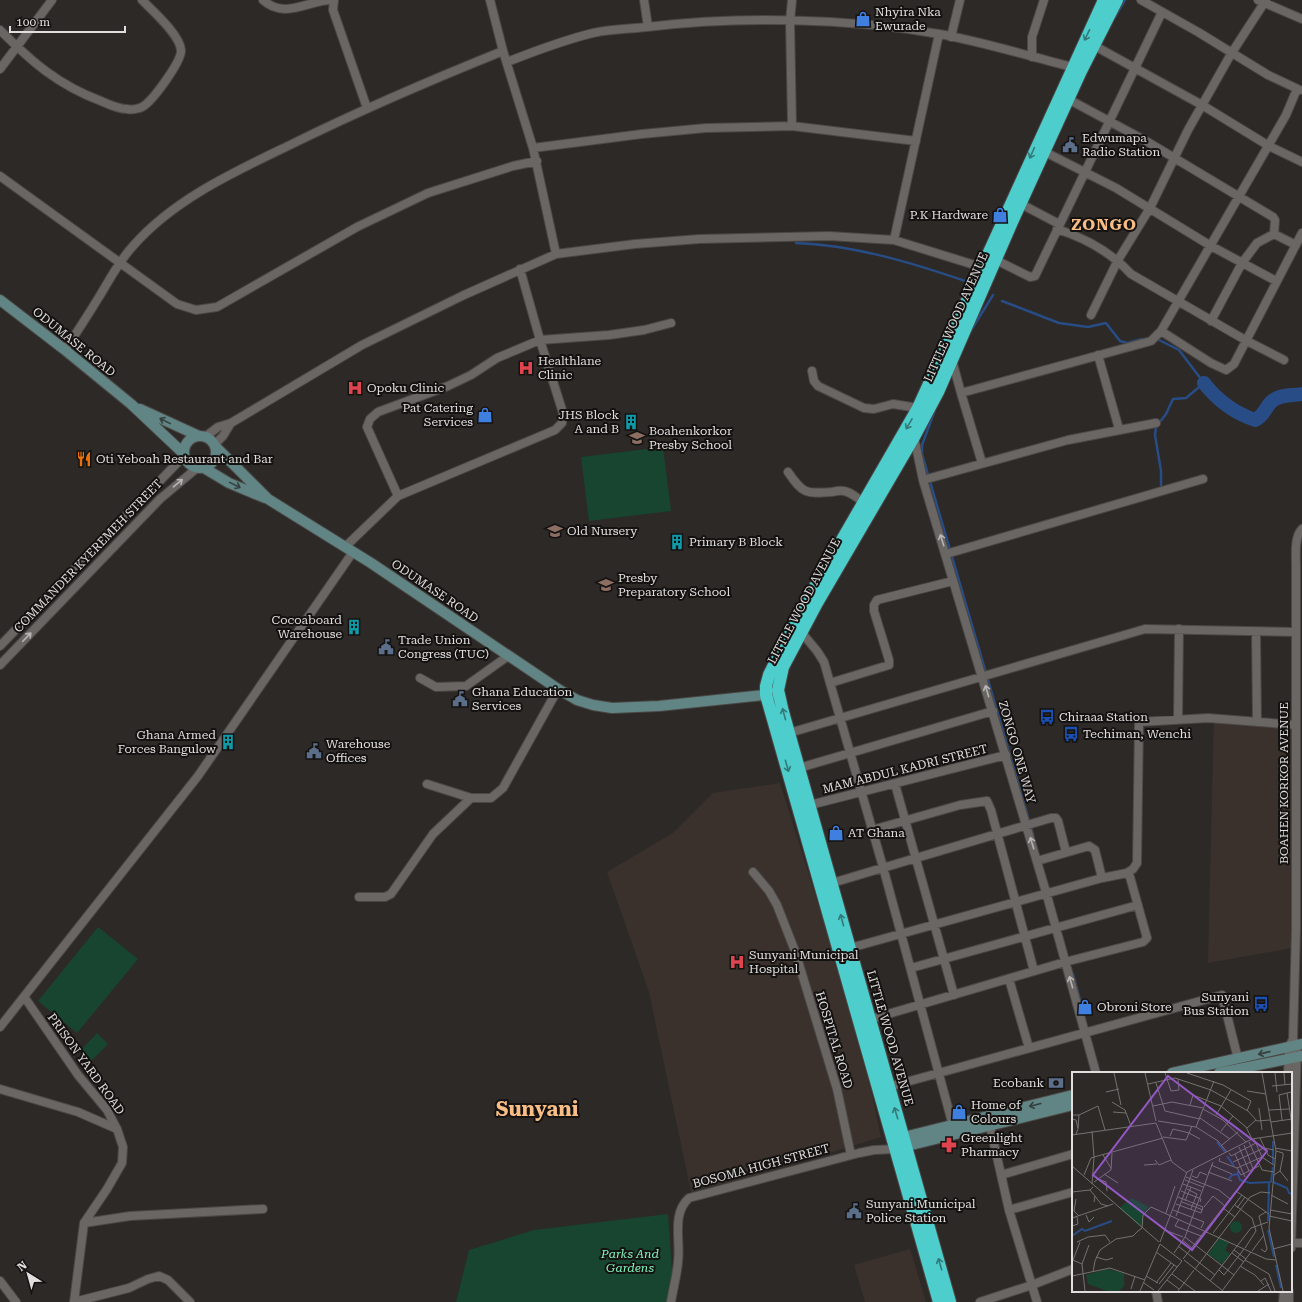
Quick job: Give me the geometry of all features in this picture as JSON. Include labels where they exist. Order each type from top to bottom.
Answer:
[{"type":"highway","name":"LITTLE WOOD AVENUE","points":[[950,1302],[900,1143],[846,982],[766,695],[766,686],[769,675],[801,611],[918,408],[1072,67],[1104,0]]},
{"type":"highway","name":"LITTLE WOOD AVENUE","points":[[939,1302],[871,1019],[789,733],[779,693],[779,682],[783,667],[854,538],[914,437],[938,392],[1068,99],[1116,0]]},
{"type":"highway","points":[[846,982],[859,979]]},
{"type":"highway","points":[[854,1006],[866,1002]]},
{"type":"main road","name":"ODUMASE ROAD","points":[[0,300],[65,350],[131,404],[184,455]]},
{"type":"main road","name":"ODUMASE ROAD","points":[[131,404],[202,436]]},
{"type":"main road","points":[[202,436],[215,445],[215,457],[209,465],[200,468],[189,464],[184,455],[188,442],[202,436]]},
{"type":"main road","name":"ODUMASE ROAD","points":[[215,445],[268,499]]},
{"type":"main road","name":"ODUMASE ROAD","points":[[200,468],[246,491],[268,499],[349,550],[558,689],[577,700],[593,705],[612,708],[659,706],[779,693]]},
{"type":"main road","points":[[1177,1072],[1238,1059],[1295,1044]]},
{"type":"main road","points":[[1224,1072],[1296,1057]]},
{"type":"main road","name":"BOSOMA HIGH STREET","points":[[900,1143],[953,1126],[1072,1095]]},
{"type":"main road","name":"BOSOMA HIGH STREET","points":[[900,1143],[990,1126],[1072,1105]]},
{"type":"street","points":[[0,69],[52,0]]},
{"type":"street","points":[[0,30],[52,78],[85,95],[119,108],[128,110],[143,107],[173,71],[180,59],[181,50],[176,38],[142,0]]},
{"type":"street","points":[[263,0],[274,8],[288,10],[329,0]]},
{"type":"street","points":[[334,0],[333,10],[367,108]]},
{"type":"street","points":[[490,0],[503,51],[533,148],[556,254]]},
{"type":"street","points":[[644,0],[648,27]]},
{"type":"street","points":[[792,0],[790,21],[792,126]]},
{"type":"street","points":[[951,37],[960,0]]},
{"type":"street","points":[[1032,58],[1034,30],[1044,0]]},
{"type":"street","points":[[961,393],[1098,355],[1158,335],[1269,146],[1299,90],[1231,54],[1198,32],[1141,0]]},
{"type":"street","points":[[1092,315],[1118,260],[1150,208],[1202,105],[1262,1],[1302,19]]},
{"type":"street","points":[[996,260],[1032,278],[1111,121],[1162,12]]},
{"type":"street","points":[[507,62],[558,43],[594,33],[682,22],[727,20],[790,21],[890,28],[940,34],[1072,67]]},
{"type":"street","points":[[894,240],[940,34]]},
{"type":"street","points":[[1093,45],[1202,105],[1269,146],[1302,162]]},
{"type":"street","points":[[65,350],[120,263],[133,246],[158,222],[197,193],[261,159],[367,108],[414,87],[503,51]]},
{"type":"street","points":[[1068,99],[1111,121],[1273,217],[1275,220],[1274,234]]},
{"type":"street","points":[[533,148],[642,134],[706,128],[792,126],[916,141]]},
{"type":"street","points":[[1045,152],[1150,208],[1211,246],[1276,281]]},
{"type":"street","points":[[0,176],[177,304],[196,310],[217,307],[357,227],[428,193],[513,166],[536,161]]},
{"type":"street","points":[[1021,204],[1058,226],[1100,248],[1118,260],[1131,274],[1247,341],[1284,360]]},
{"type":"street","points":[[1158,335],[1226,370],[1234,364],[1247,341],[1276,281],[1300,239],[1274,234],[1257,243],[1242,263],[1211,320]]},
{"type":"street","points":[[202,436],[218,427],[231,423],[355,349],[520,269],[556,254],[635,244],[699,239],[829,236],[894,240],[981,267]]},
{"type":"street","points":[[0,1028],[198,776],[349,550],[398,496],[555,430],[562,423],[563,413],[520,269]]},
{"type":"street","points":[[398,496],[370,437],[367,424],[370,419],[388,407],[448,386],[471,375],[497,358],[540,340],[623,333],[644,330],[671,323]]},
{"type":"street","points":[[1098,355],[1119,430]]},
{"type":"street","points":[[952,359],[982,464]]},
{"type":"street","points":[[812,371],[814,381],[818,386],[864,408],[874,409],[893,404],[918,408]]},
{"type":"street","points":[[215,445],[231,423]]},
{"type":"street","points":[[923,480],[1068,440],[1156,423]]},
{"type":"street","name":"ZONGO ONE WAY","points":[[914,437],[923,480],[1037,861],[1096,1072]]},
{"type":"street","name":"COMMANDER KYEREMEH STREET","points":[[1,644],[184,455]]},
{"type":"street","name":"COMMANDER KYEREMEH STREET","points":[[0,665],[160,499],[200,468]]},
{"type":"street","points":[[788,472],[798,486],[805,492],[850,492],[863,502]]},
{"type":"street","points":[[946,554],[1204,479]]},
{"type":"street","name":"BOAHEN KORKOR AVENUE","points":[[1292,1206],[1296,1057],[1296,929],[1299,761],[1296,724],[1297,540],[1302,529]]},
{"type":"street","points":[[830,683],[889,665],[889,660],[874,611],[874,604],[876,600],[953,581]]},
{"type":"street","points":[[789,733],[1145,629],[1296,632]]},
{"type":"street","points":[[1178,718],[1179,629]]},
{"type":"street","points":[[1256,632],[1257,722]]},
{"type":"street","points":[[802,633],[818,651],[824,662],[839,719],[862,793],[902,934],[953,1126]]},
{"type":"street","points":[[1,644],[12,652]]},
{"type":"street","points":[[420,678],[436,687],[466,686],[508,656]]},
{"type":"street","points":[[427,784],[471,798],[491,798],[503,788],[558,689]]},
{"type":"street","points":[[799,768],[993,711]]},
{"type":"street","points":[[850,948],[934,925],[1016,900],[1127,873],[1133,869],[1137,863],[1139,722],[1178,718],[1208,718],[1296,724]]},
{"type":"street","name":"MAM ABDUL KADRI STREET","points":[[810,805],[862,793],[1006,755]]},
{"type":"street","points":[[894,784],[954,995]]},
{"type":"street","points":[[359,897],[385,897],[391,894],[433,834],[471,798]]},
{"type":"street","points":[[872,830],[960,805],[987,801],[1016,900],[1034,971]]},
{"type":"street","points":[[832,883],[1056,818],[1066,852]]},
{"type":"street","points":[[1037,861],[1089,846],[1092,847],[1102,878]]},
{"type":"street","name":"HOSPITAL ROAD","points":[[753,872],[769,891],[777,905],[795,951],[837,1088],[851,1155]]},
{"type":"street","points":[[871,1019],[1065,962],[1143,942],[1146,938],[1130,877],[1127,873]]},
{"type":"street","points":[[911,968],[1138,905]]},
{"type":"street","points":[[1008,979],[1029,1048]]},
{"type":"street","points":[[888,1087],[1222,995],[1238,1059]]},
{"type":"street","name":"PRISON YARD ROAD","points":[[25,998],[78,1075],[107,1110],[117,1129],[123,1147],[122,1163],[107,1189],[84,1223],[74,1302]]},
{"type":"street","name":"BOAHEN KORKOR AVENUE","points":[[1288,1072],[1296,1057]]},
{"type":"street","points":[[0,1089],[78,1112],[117,1129]]},
{"type":"street","points":[[990,1126],[1009,1210],[1037,1302]]},
{"type":"street","name":"BOSOMA HIGH STREET","points":[[671,1302],[679,1261],[679,1212],[689,1198],[900,1143]]},
{"type":"street","points":[[1001,1176],[1072,1154]]},
{"type":"street","points":[[1009,1210],[1072,1192]]},
{"type":"street","points":[[84,1223],[130,1216],[263,1208]]},
{"type":"street","points":[[980,1302],[1032,1285],[1072,1269]]},
{"type":"street","points":[[74,1302],[129,1288],[148,1279],[159,1276],[168,1280],[190,1302]]},
{"type":"street","points":[[0,1281],[16,1302]]},
{"type":"street","points":[[1156,1292],[1158,1302]]},
{"type":"street","points":[[1283,1302],[1284,1292]]},
{"type":"shaded area","points":[[1214,715],[1295,725],[1292,948],[1208,963]]},
{"type":"shaded area","name":"Sunyani Municipal Hospital","points":[[780,783],[827,932],[871,1090],[881,1137],[784,1167],[691,1192],[649,992],[607,872],[673,833],[713,793]]},
{"type":"shaded area","points":[[910,1249],[926,1302],[865,1302],[854,1265]]},
{"type":"green space","points":[[663,447],[671,511],[589,521],[581,457]]},
{"type":"green space","points":[[98,927],[138,959],[77,1033],[38,1001]]},
{"type":"green space","points":[[97,1033],[108,1044],[91,1061],[80,1051]]},
{"type":"green space","name":"Parks And Gardens","points":[[668,1214],[673,1283],[671,1302],[456,1302],[469,1250],[534,1230]]},
{"type":"waterway","points":[[1115,17],[1125,0]]},
{"type":"waterway","points":[[796,243],[818,244],[861,251],[926,268],[968,282]]},
{"type":"waterway","points":[[970,332],[993,295]]},
{"type":"waterway","points":[[1002,301],[1059,323],[1088,327],[1106,323],[1120,341],[1127,343],[1142,339]]},
{"type":"waterway","points":[[1157,339],[1179,350],[1204,383],[1186,398],[1173,399],[1166,414],[1156,427],[1155,435],[1161,471],[1161,485]]},
{"type":"waterway","points":[[1204,383],[1227,405],[1240,414],[1255,420],[1264,412],[1274,399],[1282,396],[1302,394]]},
{"type":"waterway","points":[[935,410],[922,445],[922,454],[1033,834]]},
{"type":"waterway","points":[[1073,974],[1083,1011]]},
{"type":"place","name":"Nhyira Nka Ewurade","points":[[863,19]]},
{"type":"place","name":"Edwumapa Radio Station","points":[[1070,145]]},
{"type":"place","name":"P.K Hardware","points":[[1000,215]]},
{"type":"place","name":"Healthlane Clinic","points":[[526,368]]},
{"type":"place","name":"Opoku Clinic","points":[[355,388]]},
{"type":"place","name":"Pat Catering Services","points":[[485,415]]},
{"type":"place","name":"JHS Block A and B","points":[[631,422]]},
{"type":"place","name":"Boahenkorkor Presby School","points":[[637,438]]},
{"type":"place","name":"Oti Yeboah Restaurant and Bar","points":[[84,459]]},
{"type":"place","name":"Old Nursery","points":[[555,531]]},
{"type":"place","name":"Primary B Block","points":[[677,542]]},
{"type":"place","name":"Presby Preparatory School","points":[[606,585]]},
{"type":"place","name":"Cocoaboard Warehouse","points":[[354,627]]},
{"type":"place","name":"Trade Union Congress (TUC)","points":[[386,647]]},
{"type":"place","name":"Ghana Education Services","points":[[460,699]]},
{"type":"place","name":"Chiraaa Station","points":[[1047,717]]},
{"type":"place","name":"Techiman, Wenchi","points":[[1071,734]]},
{"type":"place","name":"Ghana Armed Forces Bangulow","points":[[228,742]]},
{"type":"place","name":"Warehouse Offices","points":[[314,751]]},
{"type":"place","name":"AT Ghana","points":[[836,833]]},
{"type":"place","name":"Sunyani Municipal Hospital","points":[[737,962]]},
{"type":"place","name":"Sunyani Bus Station","points":[[1261,1004]]},
{"type":"place","name":"Obroni Store","points":[[1085,1007]]},
{"type":"place","name":"Ecobank","points":[[1056,1083]]},
{"type":"place","name":"Home of Colours","points":[[959,1112]]},
{"type":"place","name":"Greenlight Pharmacy","points":[[949,1145]]},
{"type":"place","name":"Sunyani Municipal Police Station","points":[[854,1211]]},
{"type":"district","name":"ZONGO","points":[[1104,224]]},
{"type":"district","name":"Sunyani","points":[[537,1109]]}]
